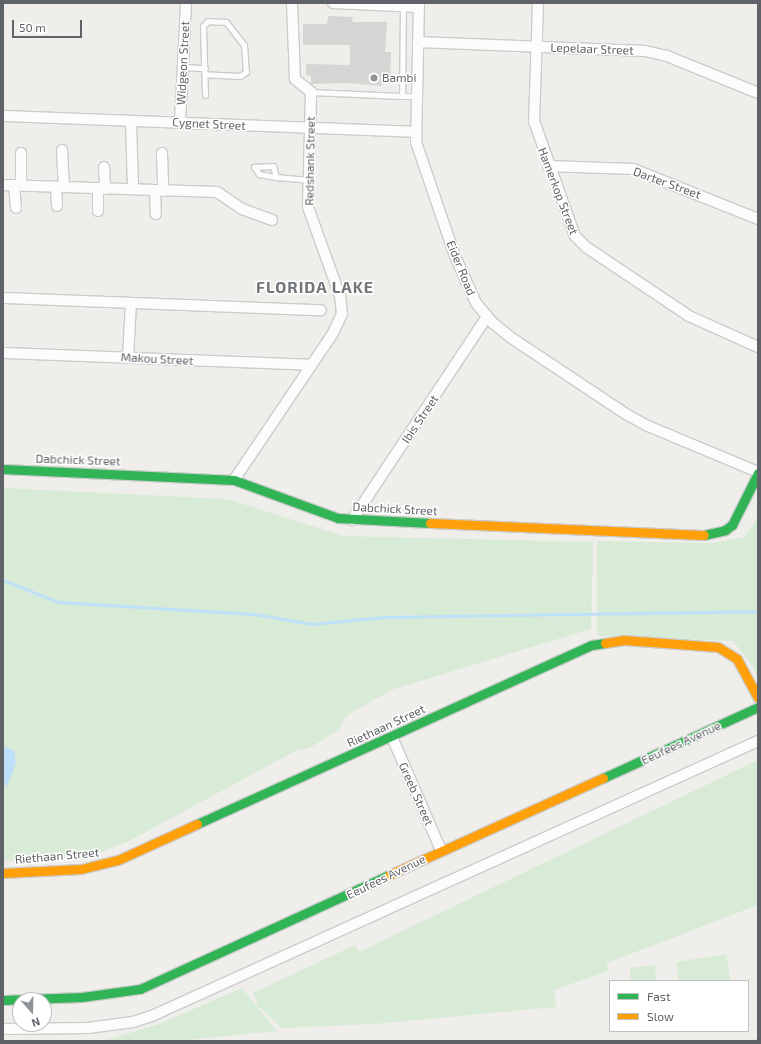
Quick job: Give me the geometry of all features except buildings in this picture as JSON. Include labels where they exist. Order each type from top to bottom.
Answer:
[{"type":"street","name":"Widgeon Street","points":[[180,122],[186,3]]},
{"type":"street","points":[[292,3],[295,79],[299,85],[311,92]]},
{"type":"street","points":[[333,3],[403,6],[419,5]]},
{"type":"street","name":"Hamerkop Street","points":[[538,3],[534,121],[548,166],[580,242],[689,316],[758,347]]},
{"type":"street","name":"Eider Road","points":[[419,5],[415,132],[421,160],[455,256],[471,295],[487,317],[513,339],[640,422],[758,472]]},
{"type":"street","name":"Lepelaar Street","points":[[418,42],[537,46],[656,53],[758,93]]},
{"type":"street","name":"Redshank Street","points":[[234,480],[333,333],[342,314],[342,306],[310,214],[309,180],[311,92]]},
{"type":"street","name":"Cygnet Street","points":[[3,116],[415,132]]},
{"type":"street","points":[[131,121],[132,189]]},
{"type":"street","points":[[57,206],[60,187],[62,150]]},
{"type":"street","points":[[16,208],[21,153]]},
{"type":"street","points":[[156,214],[162,153]]},
{"type":"street","name":"Darter Street","points":[[548,166],[607,166],[633,170],[758,219]]},
{"type":"street","points":[[98,211],[104,167]]},
{"type":"street","points":[[3,185],[218,192],[242,209],[272,220]]},
{"type":"street","points":[[3,298],[321,310]]},
{"type":"street","points":[[128,358],[131,303]]},
{"type":"street","name":"Ibis Street","points":[[352,520],[487,317]]},
{"type":"street","name":"Makou Street","points":[[3,353],[311,365]]},
{"type":"street","name":"Dabchick Street","points":[[3,469],[234,480],[331,515],[352,520],[716,534],[732,525],[758,472]]},
{"type":"street","name":"Riethaan Street","points":[[3,873],[81,869],[118,860],[392,737],[564,656],[592,645],[624,640],[701,645],[728,651],[745,671],[758,698]]},
{"type":"street","name":"Eeufees Avenue","points":[[3,1000],[82,997],[140,989],[441,850],[569,795],[758,707]]},
{"type":"street","name":"Greeb Street","points":[[392,737],[441,850]]},
{"type":"street","points":[[3,1029],[88,1028],[133,1022],[154,1015],[758,742]]},
{"type":"lane","points":[[402,96],[403,6]]},
{"type":"lane","points":[[205,74],[240,76],[246,72],[244,45],[226,22],[204,24],[205,95]]},
{"type":"lane","points":[[183,66],[205,68]]},
{"type":"lane","points":[[311,92],[416,96]]},
{"type":"lane","points":[[276,177],[309,180]]},
{"type":"green space","points":[[3,488],[227,499],[343,536],[593,542],[591,629],[391,690],[346,716],[339,730],[309,748],[299,749],[127,842],[91,856],[3,861]]},
{"type":"green space","points":[[758,518],[758,679],[753,667],[733,641],[597,636],[597,541],[712,543],[744,537]]},
{"type":"green space","points":[[758,760],[758,905],[607,963],[608,971],[554,990],[556,1007],[374,1024],[282,1028],[258,1006],[253,993],[355,945],[359,952]]},
{"type":"green space","points":[[726,954],[731,980],[679,980],[676,962]]},
{"type":"green space","points":[[655,965],[656,980],[631,980],[630,968]]},
{"type":"green space","points":[[242,988],[277,1031],[176,1041],[103,1041],[157,1025]]},
{"type":"water","points":[[3,746],[14,750],[16,763],[7,787],[3,781]]},
{"type":"waterway","points":[[3,580],[58,602],[254,614],[312,624],[384,617],[758,611]]},
{"type":"railway","points":[[752,1041],[758,1041]]},
{"type":"traffic: fast","points":[[3,469],[234,480],[338,518],[430,523]]},
{"type":"traffic: fast","points":[[704,535],[725,530],[732,525],[758,473]]},
{"type":"traffic: fast","points":[[197,824],[592,645],[605,643]]},
{"type":"traffic: fast","points":[[603,778],[758,707]]},
{"type":"traffic: fast","points":[[3,1000],[82,997],[140,989],[389,875]]},
{"type":"traffic: slow","points":[[430,523],[704,535]]},
{"type":"traffic: slow","points":[[605,643],[624,640],[718,647],[737,659],[758,698]]},
{"type":"traffic: slow","points":[[389,875],[603,778]]},
{"type":"traffic: slow","points":[[3,873],[81,869],[118,860],[197,824]]},
{"type":"place","name":"Bambi","points":[[374,78]]},
{"type":"district","name":"FLORIDA LAKE","points":[[315,287]]}]
